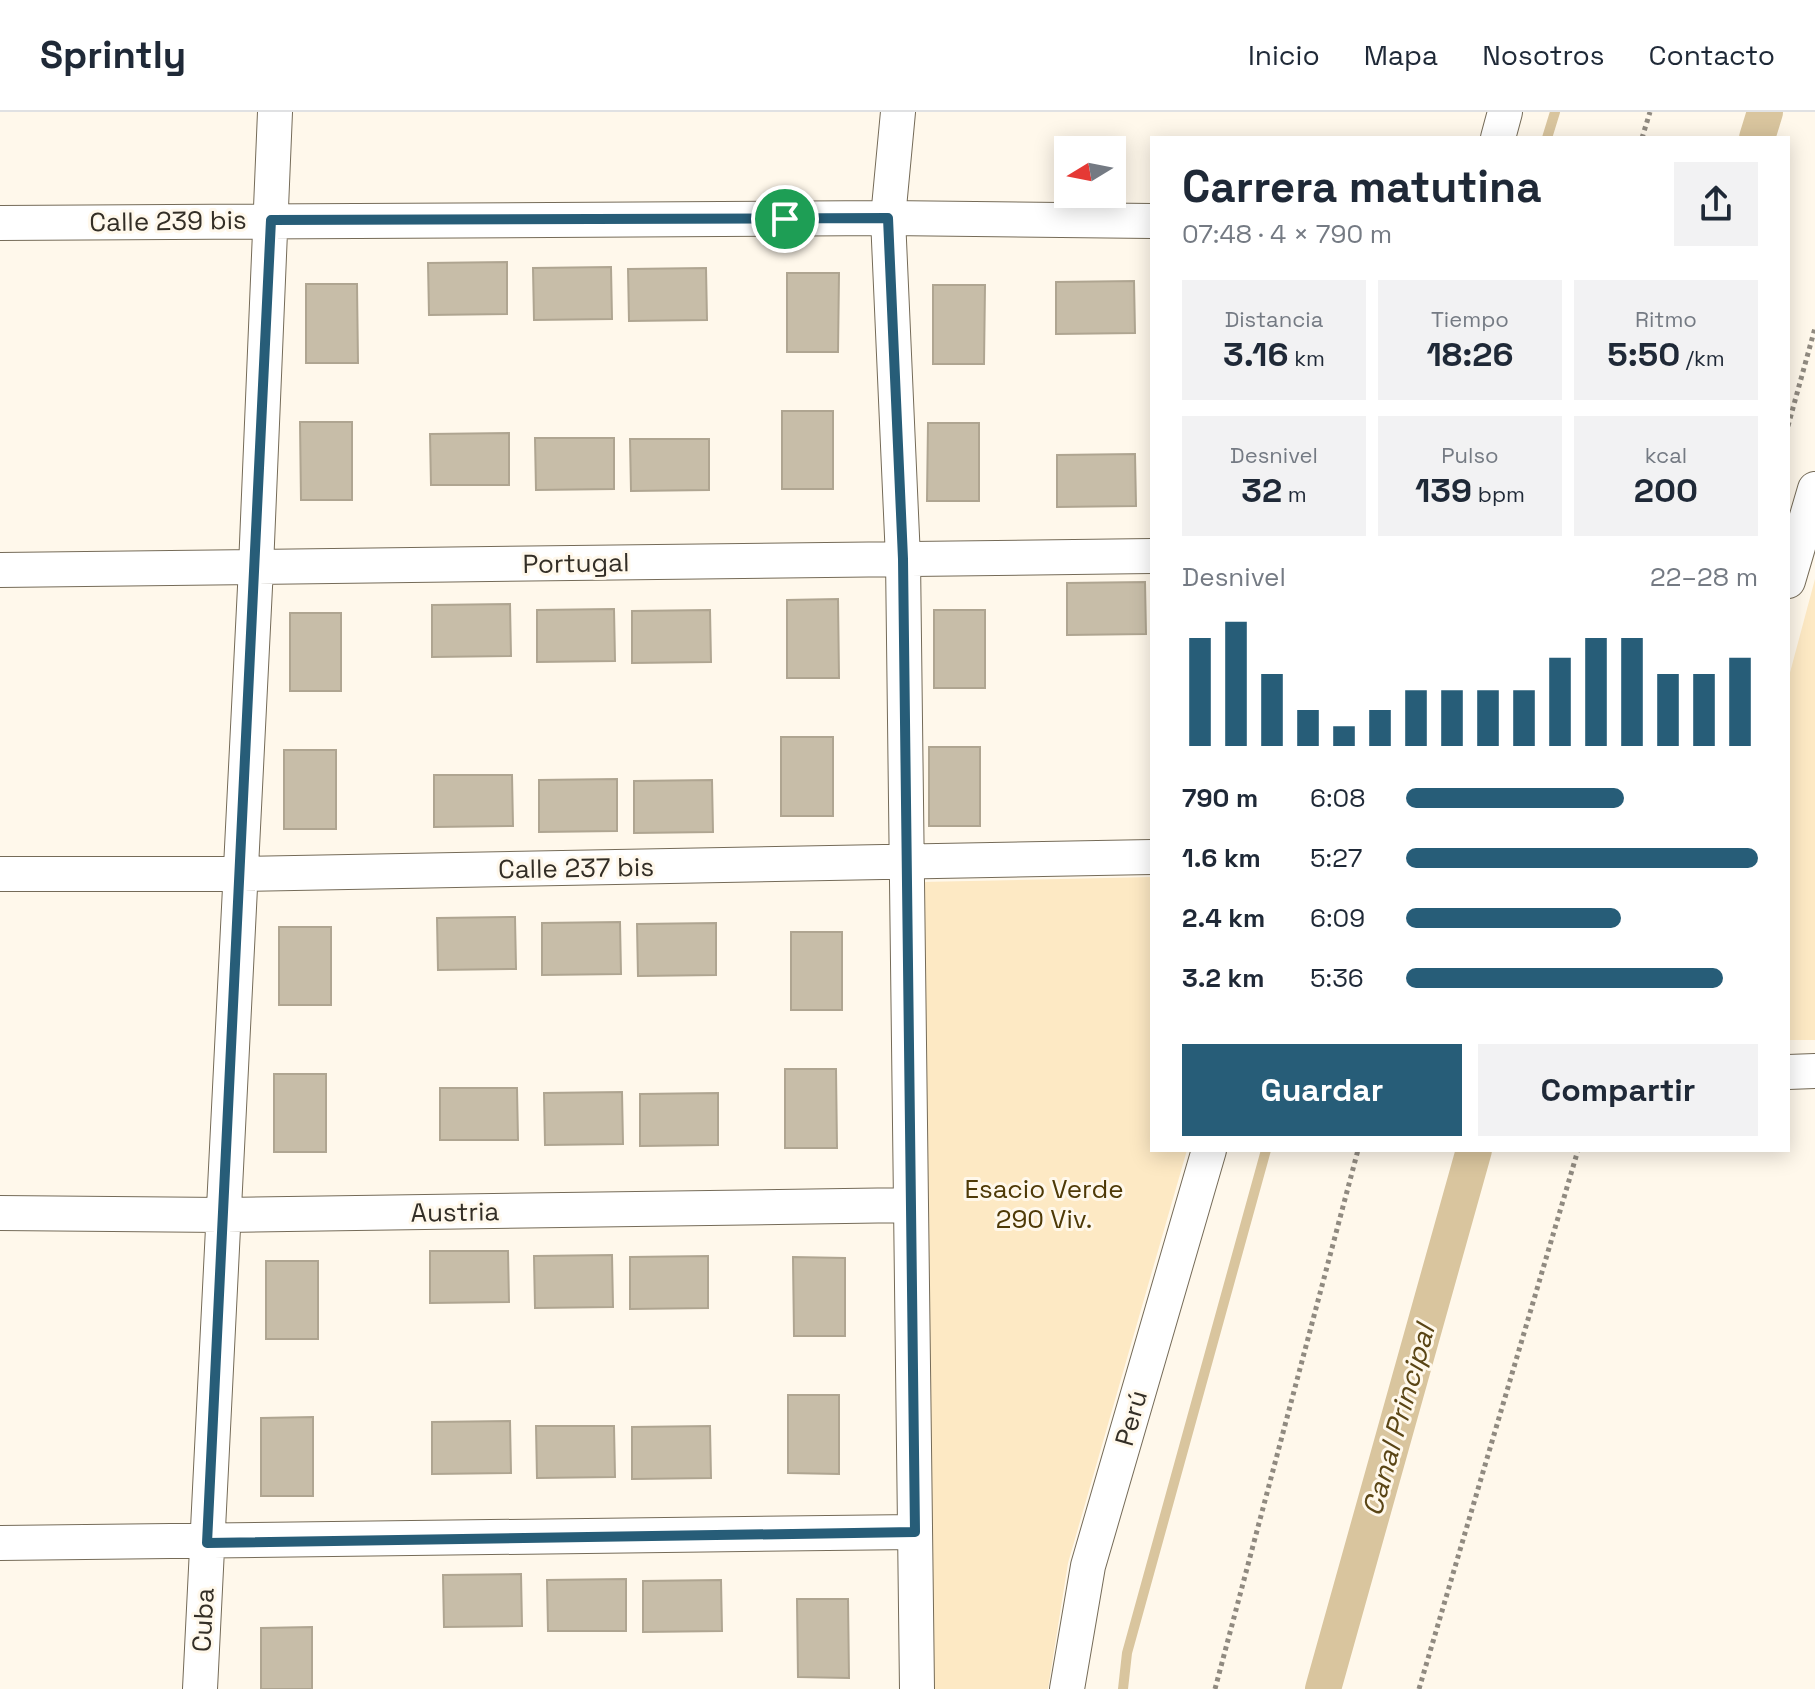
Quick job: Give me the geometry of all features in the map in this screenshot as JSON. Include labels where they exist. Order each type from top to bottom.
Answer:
[{"type":"street","name":"Cuba","points":[[200,1689],[256,567],[275,112]]},
{"type":"street","points":[[898,112],[888,218],[903,559],[917,1689]]},
{"type":"street","points":[[1499,136],[1505,112]]},
{"type":"street","name":"Calle 239 bis","points":[[0,223],[888,218],[1150,221]]},
{"type":"street","points":[[1790,574],[1815,489]]},
{"type":"street","name":"Portugal","points":[[0,570],[1150,556]]},
{"type":"street","name":"Calle 237 bis","points":[[0,874],[241,874],[1150,857]]},
{"type":"street","points":[[1790,1072],[1815,1071]]},
{"type":"street","name":"Perú","points":[[1067,1689],[1088,1566],[1208,1152]]},
{"type":"street","name":"Austria","points":[[0,1213],[224,1215],[911,1205]]},
{"type":"street","points":[[0,1543],[207,1543],[915,1532]]},
{"type":"path","points":[[1643,136],[1650,112]]},
{"type":"path","points":[[1790,419],[1815,328]]},
{"type":"path","points":[[1215,1689],[1357,1152]]},
{"type":"path","points":[[1419,1689],[1577,1152]]},
{"type":"green space","points":[[1815,579],[1815,1040],[1790,1040],[1790,673]]},
{"type":"green space","name":"Esacio Verde 290 Viv.","points":[[1150,877],[1150,1152],[1186,1152],[1068,1563],[1048,1689],[929,1689],[921,882]]},
{"type":"building","points":[[507,262],[507,314],[429,315],[428,263]]},
{"type":"building","points":[[611,267],[612,319],[534,320],[533,268]]},
{"type":"building","points":[[706,268],[707,320],[629,321],[628,269]]},
{"type":"building","points":[[787,273],[839,273],[838,352],[787,352]]},
{"type":"building","points":[[1134,281],[1135,333],[1056,334],[1056,282]]},
{"type":"building","points":[[306,284],[357,284],[358,363],[306,363]]},
{"type":"building","points":[[933,285],[985,285],[984,364],[933,364]]},
{"type":"building","points":[[782,411],[833,411],[833,489],[782,489]]},
{"type":"building","points":[[300,422],[352,422],[352,500],[301,500]]},
{"type":"building","points":[[928,423],[979,423],[979,501],[927,501]]},
{"type":"building","points":[[509,433],[509,485],[431,485],[430,434]]},
{"type":"building","points":[[535,438],[614,438],[614,489],[536,490]]},
{"type":"building","points":[[630,439],[709,439],[709,490],[631,491]]},
{"type":"building","points":[[1135,454],[1136,506],[1057,507],[1057,455]]},
{"type":"building","points":[[1145,582],[1146,634],[1067,635],[1067,583]]},
{"type":"building","points":[[838,599],[839,678],[787,678],[787,600]]},
{"type":"building","points":[[510,604],[511,656],[432,657],[432,605]]},
{"type":"building","points":[[614,609],[615,661],[537,662],[537,610]]},
{"type":"building","points":[[710,610],[711,662],[632,663],[632,611]]},
{"type":"building","points":[[934,610],[985,610],[985,688],[934,688]]},
{"type":"building","points":[[290,613],[341,613],[341,691],[290,691]]},
{"type":"building","points":[[781,737],[833,737],[833,816],[781,816]]},
{"type":"building","points":[[929,747],[980,747],[980,826],[929,826]]},
{"type":"building","points":[[284,750],[336,750],[336,829],[284,829]]},
{"type":"building","points":[[434,775],[512,775],[513,826],[434,827]]},
{"type":"building","points":[[617,779],[617,831],[539,832],[539,780]]},
{"type":"building","points":[[712,780],[713,832],[634,833],[634,781]]},
{"type":"building","points":[[515,917],[516,969],[438,970],[437,918]]},
{"type":"building","points":[[620,922],[621,974],[542,975],[542,923]]},
{"type":"building","points":[[716,923],[716,975],[638,976],[637,924]]},
{"type":"building","points":[[279,927],[331,927],[331,1005],[279,1005]]},
{"type":"building","points":[[791,932],[842,932],[842,1010],[791,1010]]},
{"type":"building","points":[[785,1069],[836,1069],[837,1148],[785,1148]]},
{"type":"building","points":[[274,1074],[326,1074],[326,1152],[274,1152]]},
{"type":"building","points":[[440,1088],[517,1088],[518,1140],[440,1140]]},
{"type":"building","points":[[622,1092],[623,1144],[545,1145],[544,1093]]},
{"type":"building","points":[[718,1093],[718,1145],[640,1146],[640,1094]]},
{"type":"building","points":[[430,1251],[508,1251],[509,1302],[430,1303]]},
{"type":"building","points":[[612,1255],[613,1307],[535,1308],[534,1256]]},
{"type":"building","points":[[708,1256],[708,1308],[630,1309],[630,1257]]},
{"type":"building","points":[[793,1257],[845,1258],[845,1336],[794,1336]]},
{"type":"building","points":[[266,1261],[318,1261],[318,1339],[266,1339]]},
{"type":"building","points":[[788,1395],[839,1395],[839,1474],[788,1473]]},
{"type":"building","points":[[313,1417],[313,1496],[261,1496],[261,1418]]},
{"type":"building","points":[[510,1421],[511,1473],[432,1474],[432,1422]]},
{"type":"building","points":[[536,1426],[614,1426],[615,1477],[537,1478]]},
{"type":"building","points":[[710,1426],[711,1478],[632,1479],[632,1427]]},
{"type":"building","points":[[521,1574],[522,1626],[444,1627],[443,1575]]},
{"type":"building","points":[[626,1579],[626,1631],[548,1631],[547,1580]]},
{"type":"building","points":[[721,1580],[722,1631],[643,1632],[643,1581]]},
{"type":"building","points":[[797,1599],[848,1599],[849,1678],[798,1677]]},
{"type":"building","points":[[312,1627],[312,1689],[261,1689],[261,1628]]},
{"type":"waterway","points":[[1548,136],[1555,112]]},
{"type":"waterway","name":"Canal Principal","points":[[1758,136],[1765,112]]},
{"type":"waterway","points":[[1123,1689],[1127,1653],[1265,1152]]},
{"type":"waterway","name":"Canal Principal","points":[[1323,1689],[1473,1152]]},
{"type":"route","points":[[888,218],[903,559],[915,1532],[207,1543],[271,220],[785,219],[888,218]]}]
